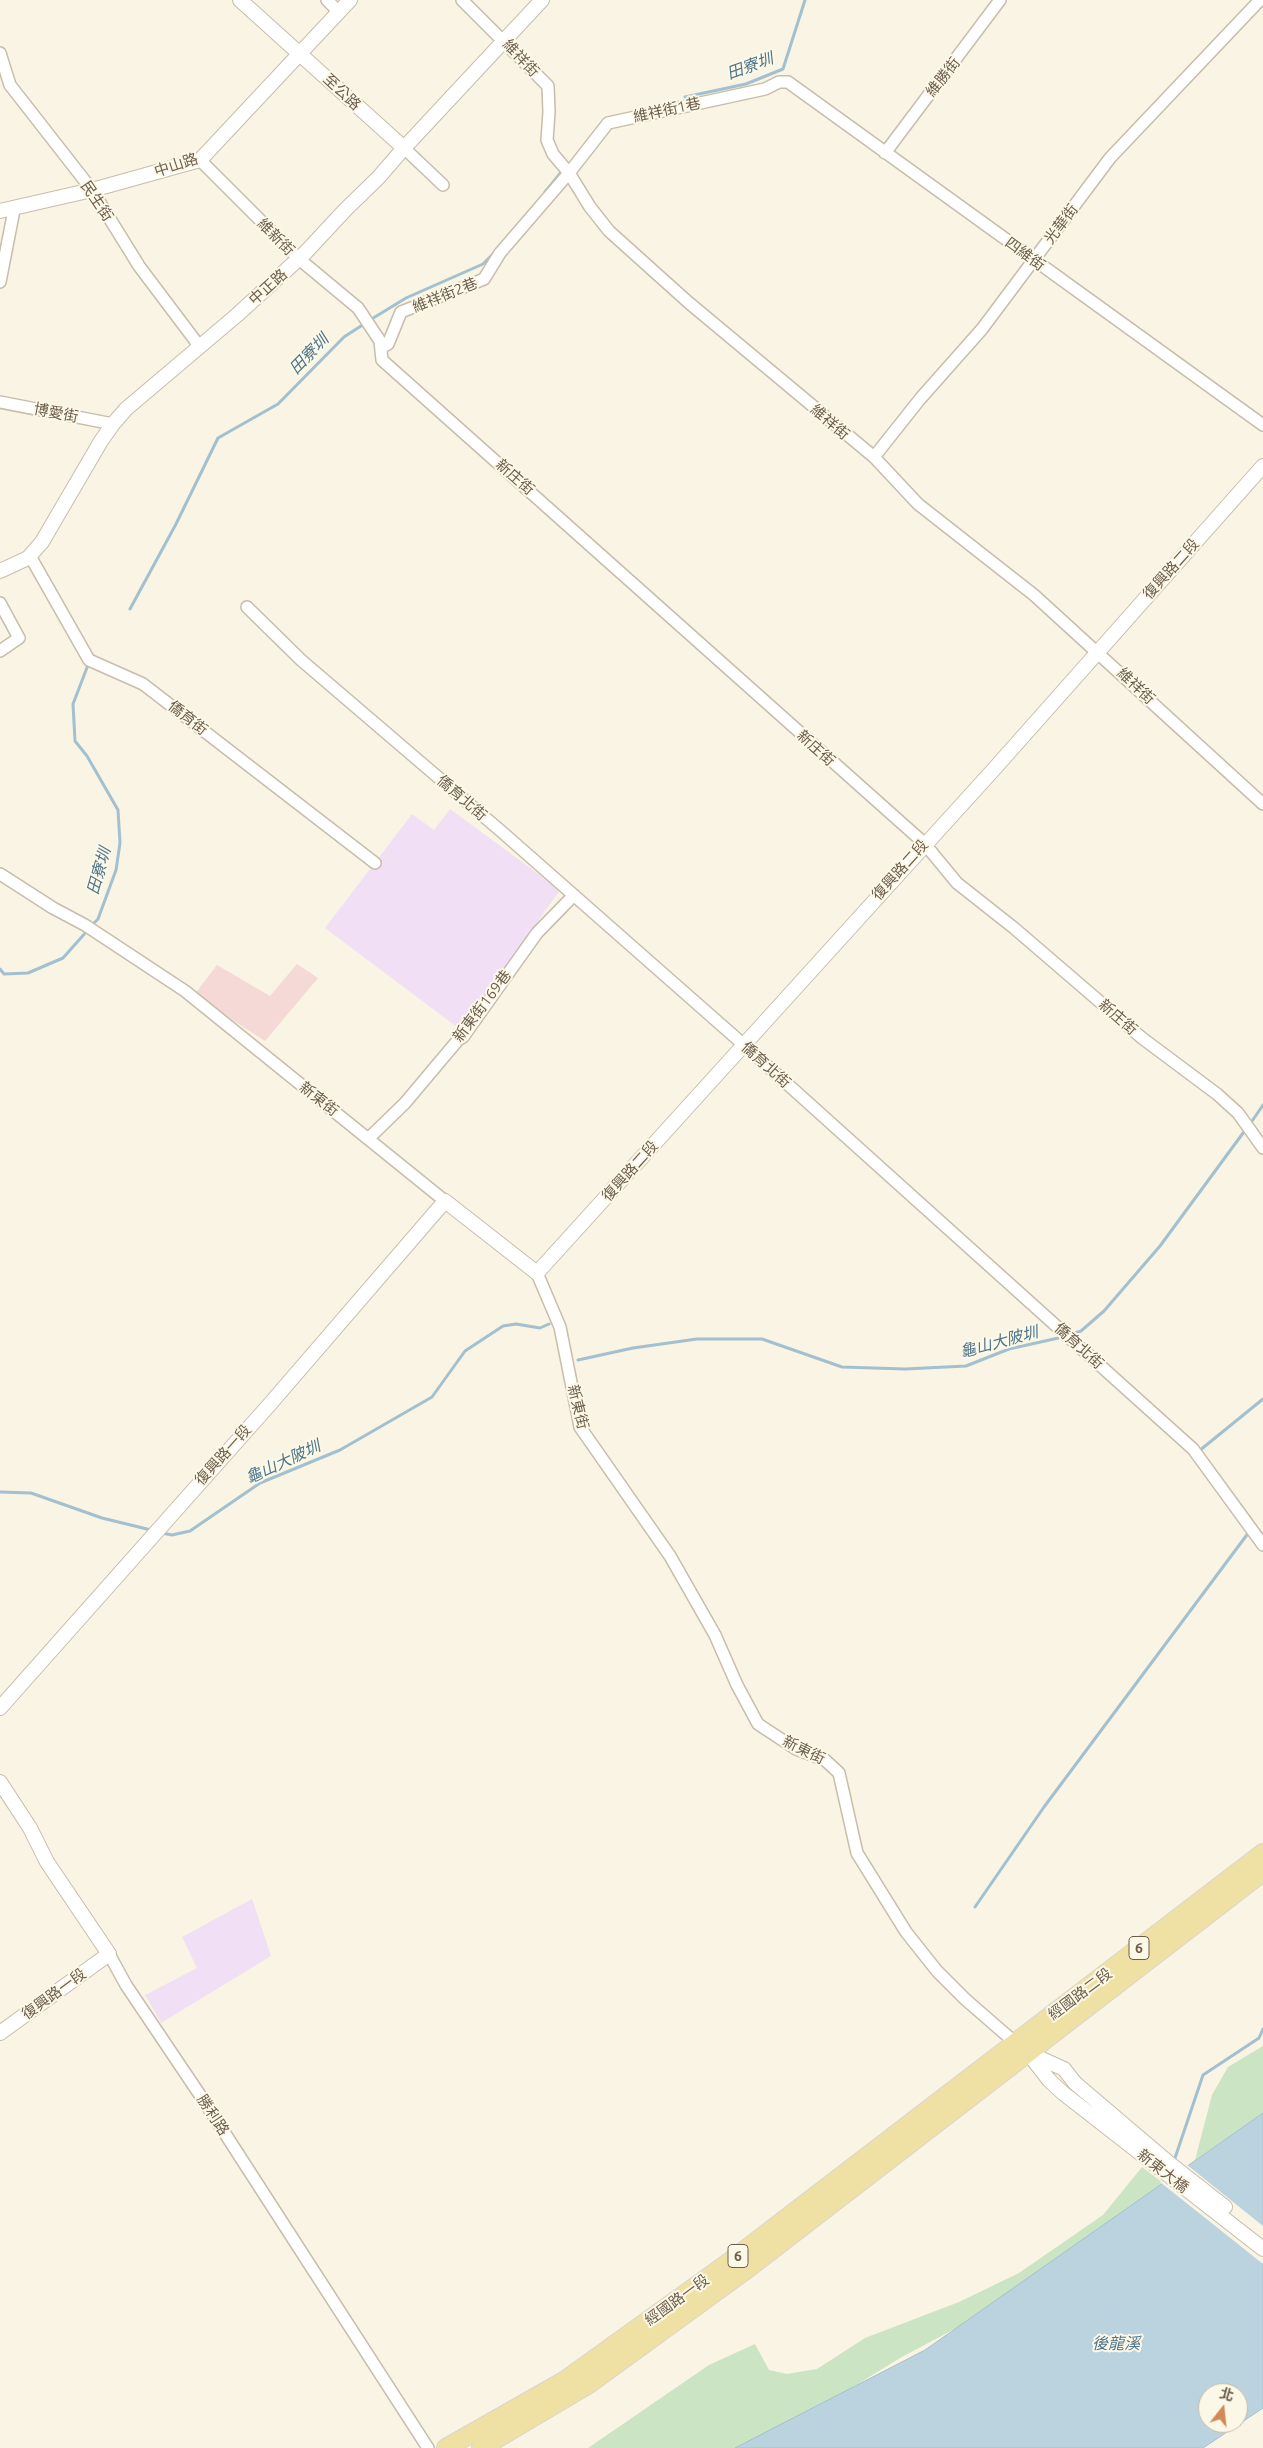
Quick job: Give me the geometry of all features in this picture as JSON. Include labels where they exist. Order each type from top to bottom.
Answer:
[{"type":"main road","name":"經國路二段","points":[[1022,2048],[1263,1853]]},
{"type":"main road","name":"經國路二段","points":[[1022,2048],[1263,1872]]},
{"type":"main road","name":"經國路一段","points":[[446,2448],[564,2381],[1022,2048]]},
{"type":"main road","name":"經國路一段","points":[[481,2448],[589,2384],[742,2272],[1022,2048]]},
{"type":"street","name":"至公路","points":[[240,0],[301,53],[443,185]]},
{"type":"street","points":[[327,0],[339,12]]},
{"type":"street","name":"中山路","points":[[7,210],[92,190],[200,160],[350,0]]},
{"type":"street","name":"維祥街","points":[[462,0],[548,86],[550,112],[547,140],[552,154],[569,173],[590,207],[609,231],[688,302],[874,458],[918,504],[1034,595],[1098,651],[1263,804]]},
{"type":"street","name":"中正路","points":[[0,572],[30,556],[42,542],[113,424],[137,398],[200,347],[299,259],[378,178],[542,0]]},
{"type":"street","name":"維勝街","points":[[885,153],[1000,0]]},
{"type":"street","name":"光華街","points":[[874,458],[920,399],[982,329],[1035,261],[1110,158],[1260,0]]},
{"type":"street","name":"民生街","points":[[0,53],[10,86],[92,190],[139,266],[200,347]]},
{"type":"street","name":"維祥街1巷","points":[[569,173],[608,122],[765,89],[779,82],[788,82]]},
{"type":"street","name":"四維街","points":[[788,82],[1263,425]]},
{"type":"street","name":"維新街","points":[[200,160],[299,259],[358,308],[381,344]]},
{"type":"street","name":"維祥街2巷","points":[[381,344],[388,344],[401,312],[484,279],[500,254],[569,173]]},
{"type":"street","points":[[0,282],[7,210]]},
{"type":"street","name":"新庄街","points":[[381,344],[382,360],[924,843],[958,883],[1014,928],[1142,1038],[1217,1094],[1238,1113],[1263,1148]]},
{"type":"street","name":"博愛街","points":[[0,402],[113,424]]},
{"type":"street","name":"復興路二段","points":[[536,1273],[744,1045],[924,843],[995,768],[1263,466]]},
{"type":"street","name":"僑育街","points":[[30,556],[89,660],[143,684],[375,863]]},
{"type":"street","points":[[0,603],[19,638],[0,651]]},
{"type":"street","name":"僑育北街","points":[[247,607],[301,660],[574,895],[744,1045],[1193,1449],[1263,1545]]},
{"type":"street","name":"新東街","points":[[0,874],[47,905],[84,925],[185,991],[257,1052],[369,1138],[536,1273],[560,1327],[580,1427],[670,1556],[715,1635],[737,1685],[758,1724],[796,1749],[825,1760],[839,1773],[856,1853],[906,1932],[937,1971],[964,1999],[1022,2048]]},
{"type":"street","name":"新東街169巷","points":[[369,1138],[405,1103],[458,1040],[463,1037],[537,933],[574,895]]},
{"type":"street","name":"復興路一段","points":[[0,1708],[270,1404],[445,1201]]},
{"type":"street","name":"勝利路","points":[[0,1782],[30,1828],[47,1862],[109,1954],[126,1985],[204,2101],[428,2448]]},
{"type":"street","name":"復興路一段","points":[[0,2033],[109,1954]]},
{"type":"street","name":"新東大橋","points":[[1022,2048],[1064,2069],[1075,2082],[1169,2163],[1263,2237]]},
{"type":"street","name":"新東大橋","points":[[1022,2048],[1049,2080],[1063,2093],[1263,2249]]},
{"type":"shaded area","points":[[450,809],[560,890],[461,1030],[325,928],[412,814],[434,830]]},
{"type":"shaded area","points":[[297,964],[318,978],[265,1041],[194,995],[217,965],[270,996]]},
{"type":"shaded area","points":[[252,1899],[271,1956],[161,2023],[145,1995],[197,1968],[182,1937]]},
{"type":"green space","points":[[1263,2046],[1263,2113],[1195,2160],[1212,2095],[1228,2067]]},
{"type":"green space","points":[[1142,2167],[1163,2183],[992,2309],[900,2358],[754,2448],[588,2448],[709,2365],[755,2344],[769,2370],[787,2374],[817,2369],[865,2338],[959,2302],[1019,2273],[1103,2215]]},
{"type":"water","name":"後龍溪","points":[[1263,2113],[1263,2408],[1248,2418],[1248,2383],[1198,2383],[1198,2433],[1226,2433],[1203,2448],[735,2448],[925,2350]]},
{"type":"pier","points":[[1186,2164],[1263,2226],[1263,2264],[1160,2182]]},
{"type":"waterway","name":"田寮圳","points":[[685,97],[746,84],[783,69],[805,0]]},
{"type":"waterway","name":"田寮圳","points":[[545,192],[563,170]]},
{"type":"waterway","name":"田寮圳","points":[[370,320],[406,298],[483,264],[493,254]]},
{"type":"waterway","name":"田寮圳","points":[[130,609],[176,524],[218,438],[278,404],[344,337],[364,324]]},
{"type":"waterway","name":"田寮圳","points":[[88,665],[73,704],[75,741],[87,756],[118,810],[120,843],[116,870],[98,919],[91,926]]},
{"type":"waterway","name":"田寮圳","points":[[0,969],[4,974],[28,973],[63,958],[87,931]]},
{"type":"waterway","name":"龜山大陂圳","points":[[1250,1124],[1263,1105]]},
{"type":"waterway","name":"龜山大陂圳","points":[[1069,1335],[1081,1331],[1104,1311],[1160,1246],[1246,1129]]},
{"type":"waterway","name":"龜山大陂圳","points":[[162,1533],[172,1535],[190,1531],[260,1483],[340,1450],[432,1397],[465,1351],[503,1326],[516,1324],[540,1328],[549,1324]]},
{"type":"waterway","name":"龜山大陂圳","points":[[578,1360],[633,1348],[697,1339],[762,1339],[842,1367],[905,1369],[966,1366],[1009,1349],[1063,1337]]},
{"type":"waterway","points":[[1199,1451],[1263,1399]]},
{"type":"waterway","name":"龜山大陂圳","points":[[0,1492],[31,1493],[102,1518],[151,1530]]},
{"type":"waterway","points":[[975,1907],[1044,1807],[1249,1532]]},
{"type":"waterway","points":[[1174,2161],[1203,2075],[1259,2038],[1263,2029]]}]
